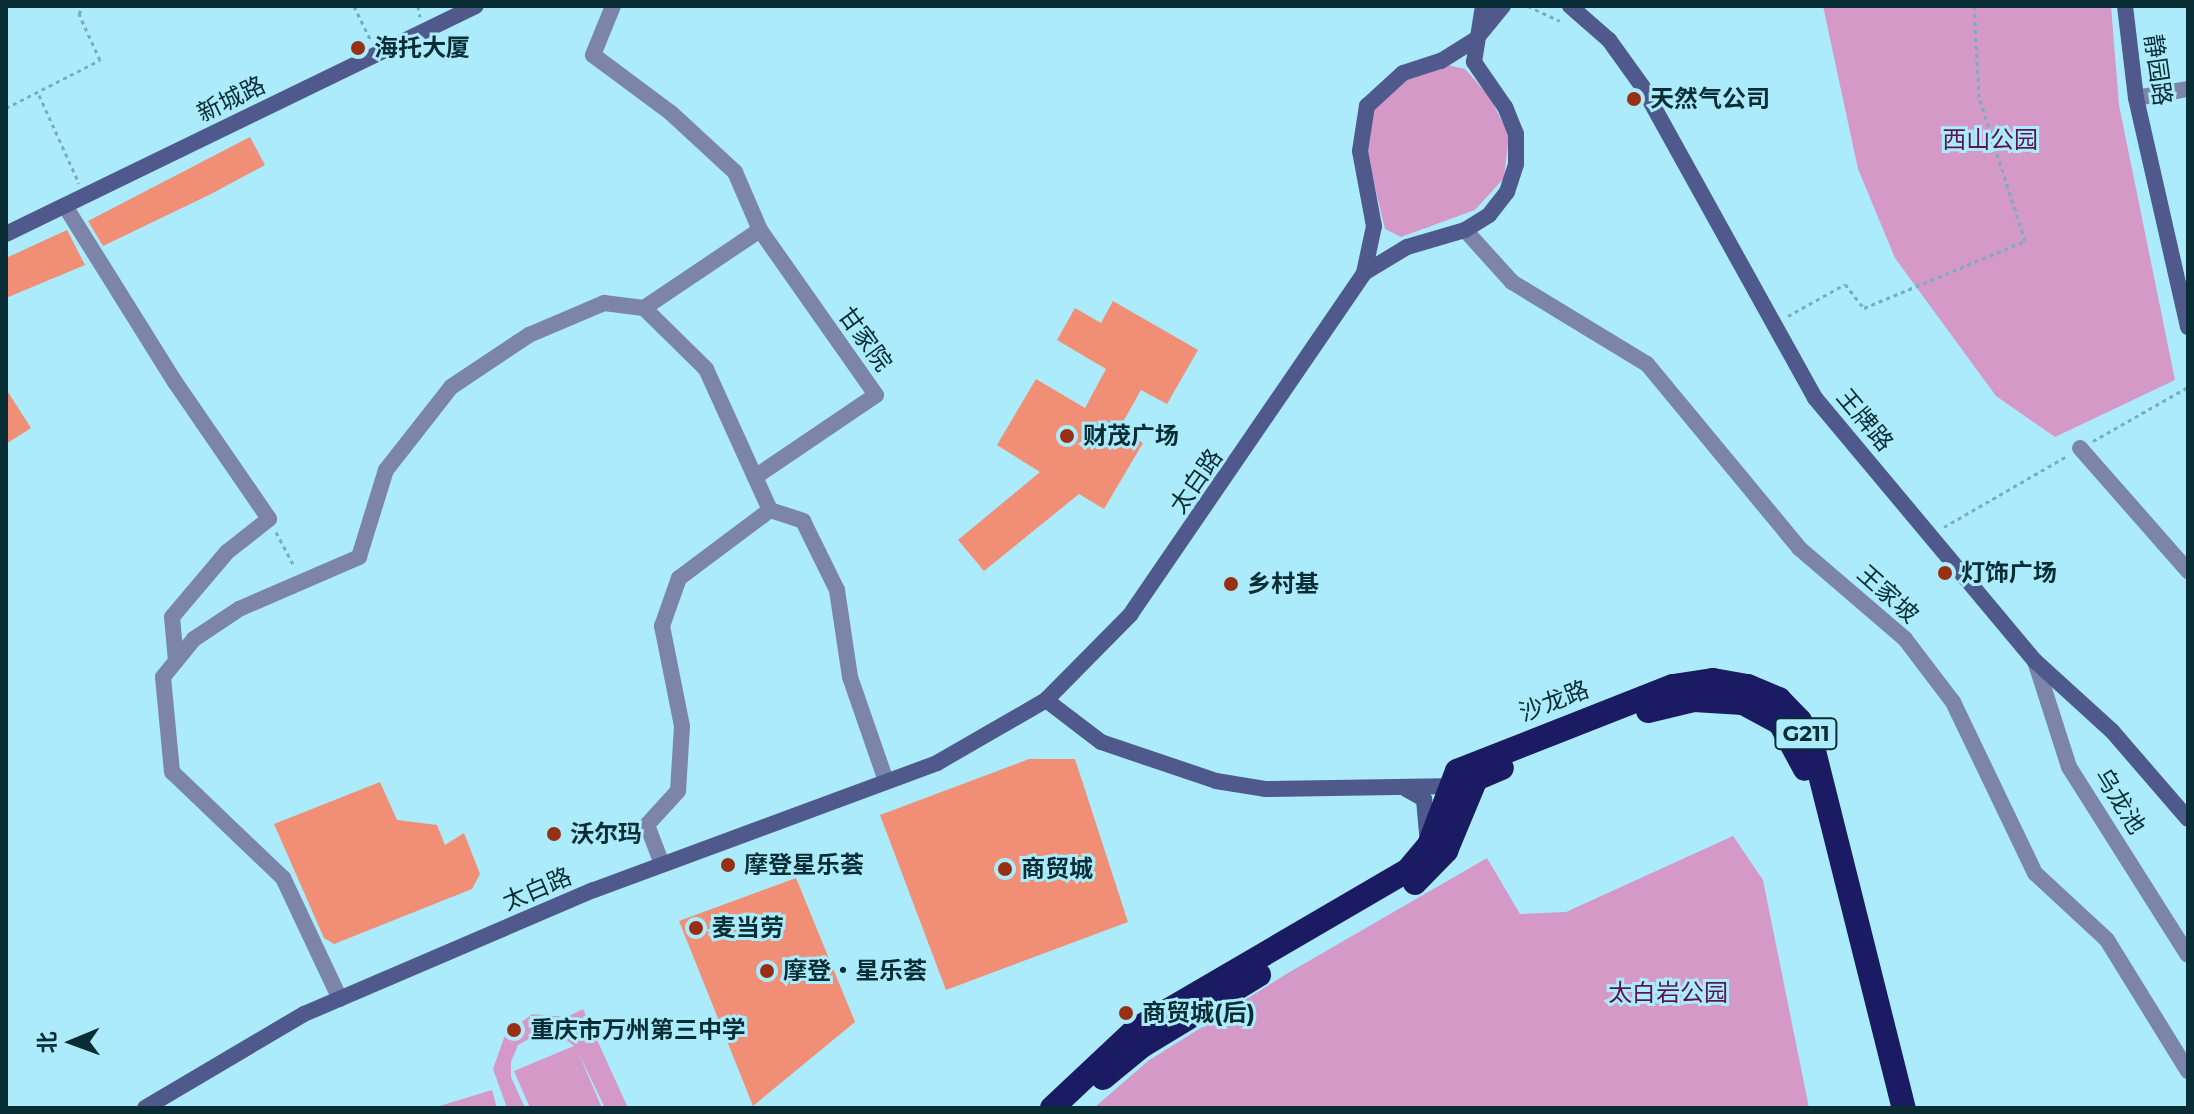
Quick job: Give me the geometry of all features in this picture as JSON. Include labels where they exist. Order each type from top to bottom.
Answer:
[{"type":"highway","name":"沙龙路","points":[[1461,780],[1693,681],[1748,686],[1791,708],[1823,776],[1904,1108]]},
{"type":"highway","name":"沙龙路","points":[[1461,780],[1672,703],[1743,703],[1780,723],[1814,796],[1889,1108]]},
{"type":"highway","points":[[1052,1108],[1136,1029],[1389,884],[1421,857],[1461,780]]},
{"type":"highway","points":[[1073,1108],[1142,1046],[1417,882],[1446,851],[1461,780]]},
{"type":"main road","name":"新城路","points":[[6,234],[476,6]]},
{"type":"main road","name":"太白路","points":[[1364,273],[1407,247],[1465,230],[1489,215],[1507,192],[1516,164],[1516,134],[1505,107],[1474,62],[1483,6]]},
{"type":"main road","name":"太白路","points":[[145,1108],[269,1033],[340,999],[662,864],[886,781],[980,742],[1046,700],[1130,615],[1364,273],[1374,226],[1360,151],[1367,106],[1403,73],[1441,61],[1476,39],[1503,6]]},
{"type":"main road","name":"王牌路","points":[[1570,6],[1609,40],[1642,86],[1815,398],[2035,661],[2112,731],[2188,819]]},
{"type":"main road","name":"静园路","points":[[2125,6],[2136,98],[2188,324]]},
{"type":"main road","points":[[1046,700],[1101,742],[1216,781],[1266,789],[1405,789],[1461,780]]},
{"type":"main road","points":[[1405,789],[1418,793],[1428,809],[1421,857]]},
{"type":"street","name":"甘家院","points":[[613,6],[593,55],[671,113],[735,172],[760,230],[876,395],[755,477]]},
{"type":"street","points":[[2136,98],[2188,89]]},
{"type":"street","points":[[65,206],[175,382],[269,519],[227,552],[172,617],[176,661]]},
{"type":"street","points":[[644,308],[760,230]]},
{"type":"street","name":"王家坡","points":[[1465,230],[1512,282],[1647,364],[1799,548],[1905,639],[1953,702],[2035,873],[2107,940],[2188,1071]]},
{"type":"street","points":[[340,999],[283,878],[172,772],[163,677],[194,639],[239,609],[359,557],[386,470],[451,387],[529,335],[604,303],[644,308],[706,369],[770,510],[803,521],[837,590],[850,677],[886,781]]},
{"type":"street","points":[[2080,448],[2188,571]]},
{"type":"street","points":[[662,864],[647,825],[678,791],[682,726],[662,626],[679,578],[770,510]]},
{"type":"street","name":"乌龙池","points":[[2035,661],[2069,767],[2188,955]]},
{"type":"path","points":[[6,108],[39,95],[100,60],[79,14],[83,6]]},
{"type":"path","points":[[354,6],[378,54]]},
{"type":"path","points":[[1528,6],[1561,21]]},
{"type":"path","points":[[1775,324],[1845,284],[1864,308],[2025,241],[1979,97],[1974,6]]},
{"type":"path","points":[[39,95],[79,184]]},
{"type":"path","points":[[1930,535],[2188,387]]},
{"type":"path","points":[[269,519],[303,581]]},
{"type":"green space","name":"西山公园","points":[[1823,6],[2111,6],[2119,105],[2175,380],[2055,437],[1996,396],[1895,258],[1858,169]]},
{"type":"green space","points":[[1443,64],[1465,69],[1489,96],[1509,135],[1504,178],[1475,210],[1401,237],[1385,229],[1365,145],[1371,112],[1388,87]]},
{"type":"green space","name":"太白岩公园","points":[[1733,836],[1763,880],[1809,1108],[1094,1108],[1148,1061],[1288,973],[1487,858],[1520,914],[1566,912]]},
{"type":"green space","points":[[583,1009],[628,1108],[605,1108],[578,1052],[602,1108],[530,1108],[514,1071],[574,1046],[559,1034],[543,1031],[518,1045],[511,1062],[511,1077],[525,1108],[507,1108],[493,1069],[505,1035],[532,1014],[567,1017]]},
{"type":"green space","points":[[492,1090],[497,1108],[433,1108]]},
{"type":"building","points":[[250,137],[265,165],[103,246],[88,221]]},
{"type":"building","points":[[67,230],[85,265],[6,298],[6,258]]},
{"type":"building","name":"财茂广场","points":[[1113,301],[1198,350],[1167,404],[1141,390],[1119,429],[1143,443],[1104,509],[1079,494],[984,571],[958,540],[1040,472],[997,445],[1036,379],[1085,408],[1106,369],[1057,340],[1075,308],[1101,323]]},
{"type":"building","points":[[6,389],[31,428],[6,444]]},
{"type":"building","name":"商贸城","points":[[1029,759],[1075,759],[1128,922],[946,990],[880,815]]},
{"type":"building","points":[[380,782],[397,820],[437,825],[445,845],[464,833],[480,874],[472,889],[334,944],[324,938],[274,824]]},
{"type":"building","name":"摩登・星乐荟","points":[[796,878],[855,1022],[753,1106],[679,921]]},
{"type":"place","name":"海托大厦","points":[[358,48]]},
{"type":"place","name":"天然气公司","points":[[1634,99]]},
{"type":"place","name":"财茂广场","points":[[1067,436]]},
{"type":"place","name":"灯饰广场","points":[[1945,573]]},
{"type":"place","name":"乡村基","points":[[1231,584]]},
{"type":"place","name":"沃尔玛","points":[[554,834]]},
{"type":"place","name":"摩登星乐荟","points":[[728,865]]},
{"type":"place","name":"商贸城","points":[[1005,869]]},
{"type":"place","name":"麦当劳","points":[[696,928]]},
{"type":"place","name":"摩登・星乐荟","points":[[767,971]]},
{"type":"place","name":"商贸城(后)","points":[[1126,1013]]},
{"type":"place","name":"重庆市万州第三中学","points":[[514,1030]]}]
